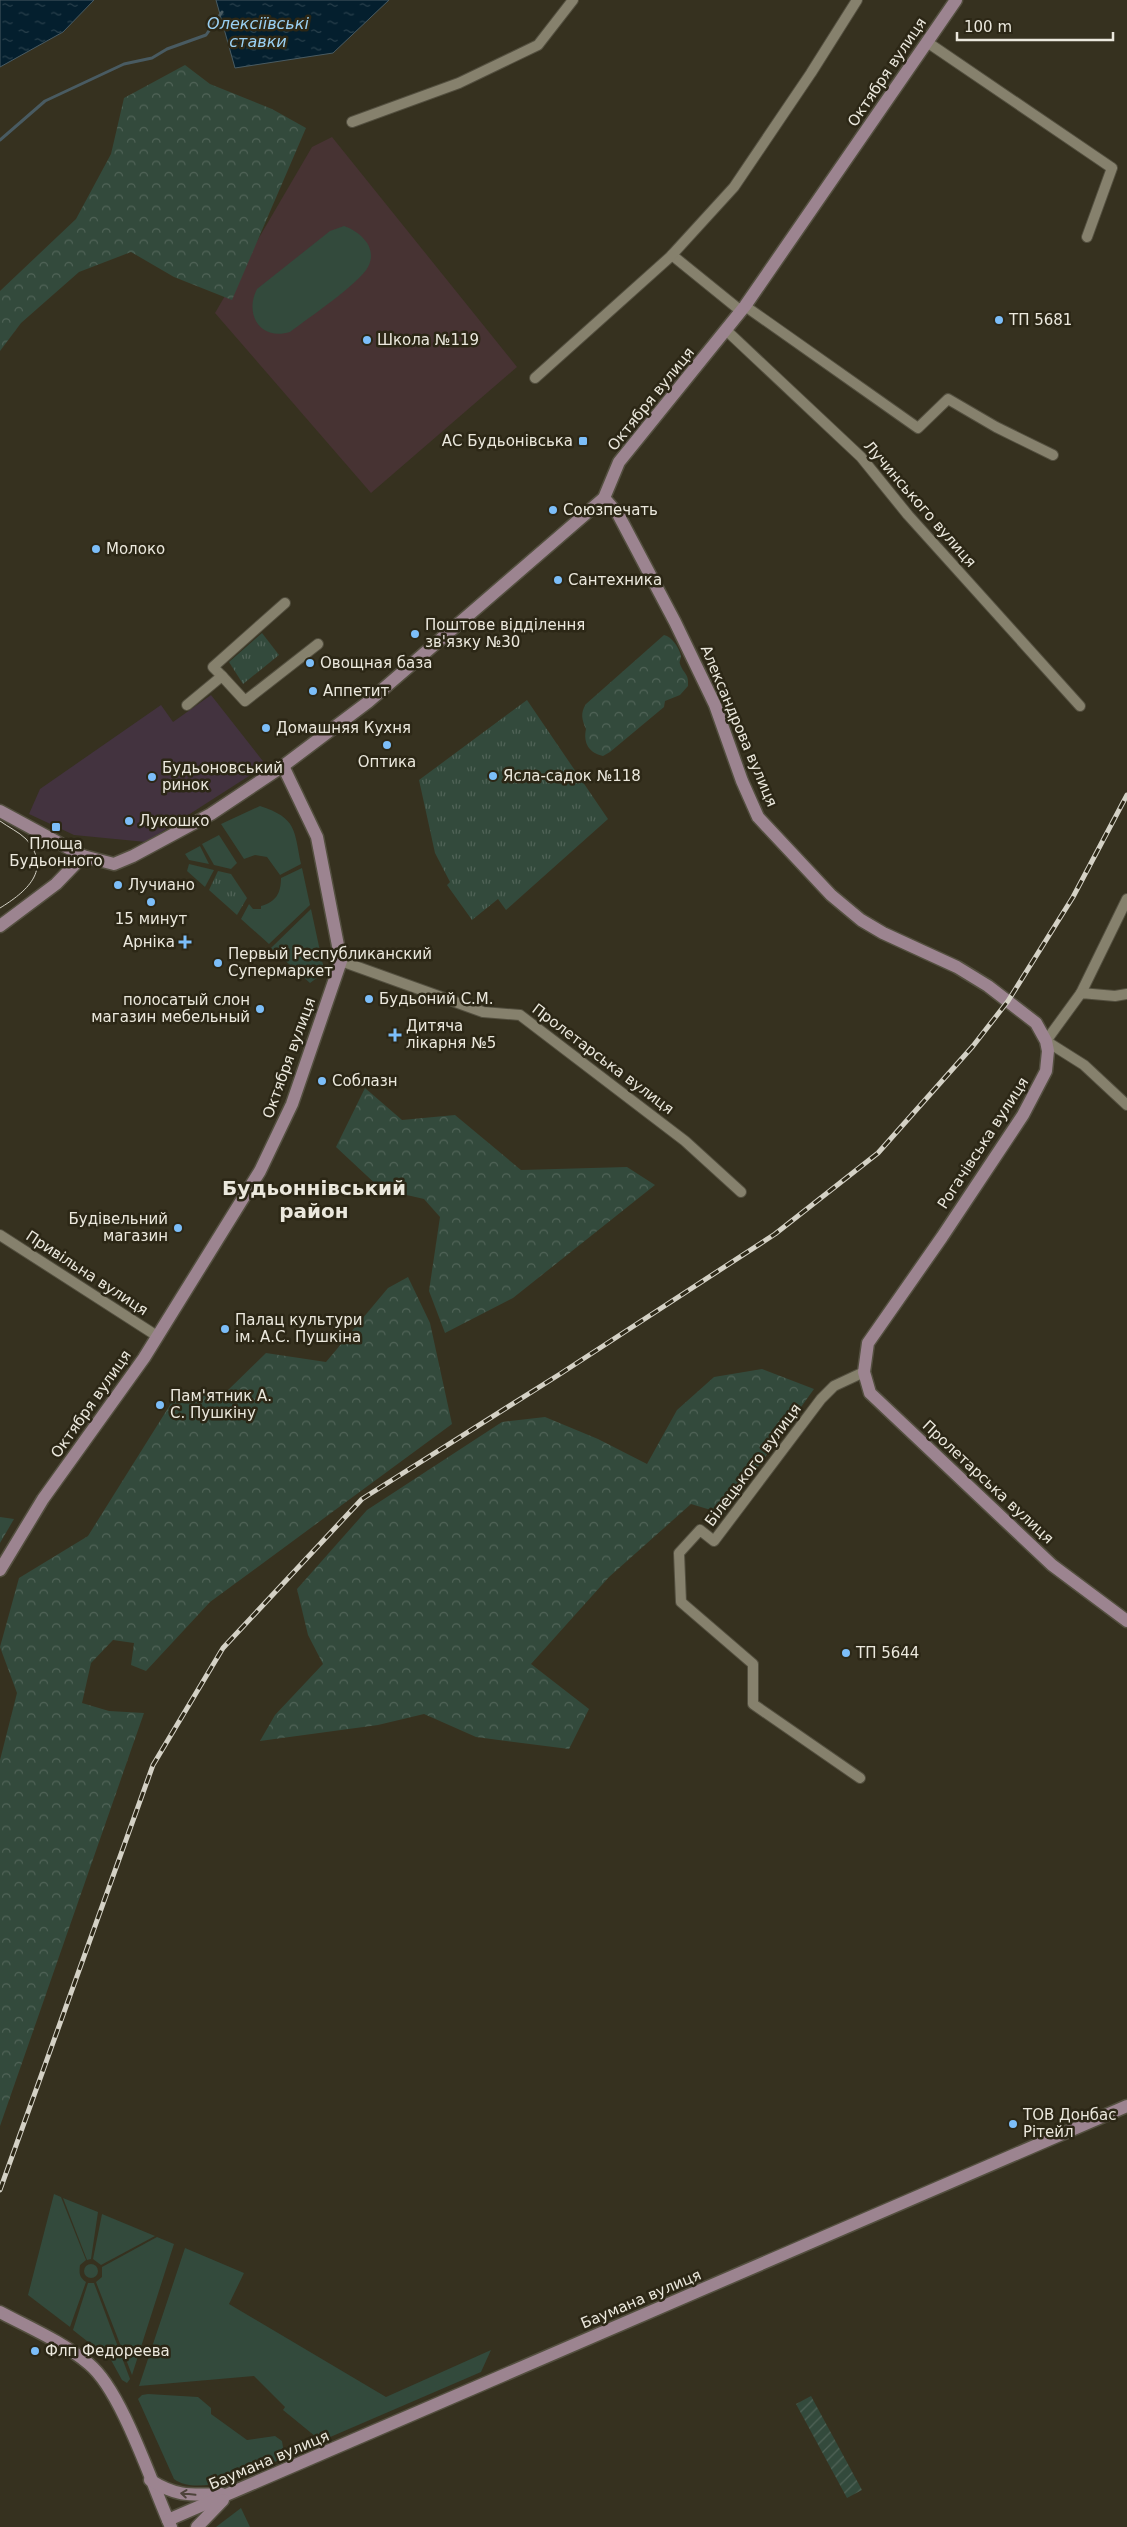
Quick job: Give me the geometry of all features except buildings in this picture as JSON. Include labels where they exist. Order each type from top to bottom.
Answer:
[{"type":"main road","name":"Октября вулиця","points":[[0,1570],[43,1499],[157,1336],[260,1171],[285,1123],[340,961],[317,838],[283,766],[368,702],[604,498],[619,462],[727,331],[956,0]]},
{"type":"main road","name":"Александрова вулиця","points":[[604,498],[618,514],[676,622],[715,705],[742,781],[758,816],[831,895],[861,920],[883,933],[957,967],[988,986],[1036,1022],[1046,1041]]},
{"type":"main road","points":[[0,811],[83,856],[114,864],[133,856],[211,814],[283,766]]},
{"type":"main road","points":[[0,926],[56,884],[83,856]]},
{"type":"main road","name":"Рогачівська вулиця","points":[[868,1343],[942,1237],[1023,1115],[1046,1071],[1048,1051],[1046,1041]]},
{"type":"main road","name":"Пролетарська вулиця","points":[[868,1343],[864,1372],[870,1393],[1052,1565],[1127,1621]]},
{"type":"main road","name":"Баумана вулиця","points":[[169,2524],[229,2494],[1127,2106]]},
{"type":"main road","points":[[0,2312],[71,2350],[90,2364],[104,2379],[119,2406],[169,2524]]},
{"type":"main road","points":[[150,2480],[168,2491],[191,2495],[229,2494]]},
{"type":"main road","points":[[197,2527],[229,2494]]},
{"type":"street","points":[[352,122],[460,84],[538,45],[573,0]]},
{"type":"street","points":[[536,378],[672,255],[734,187],[811,74],[857,0]]},
{"type":"street","points":[[927,42],[1112,168],[1087,237]]},
{"type":"street","points":[[672,255],[743,309],[918,428],[948,399],[996,427],[1053,455]]},
{"type":"street","name":"Лучинського вулиця","points":[[727,331],[861,457],[908,515],[1080,706]]},
{"type":"street","points":[[285,603],[213,667],[245,701],[318,644]]},
{"type":"street","points":[[187,705],[222,676]]},
{"type":"street","points":[[1046,1041],[1081,993],[1127,899]]},
{"type":"street","name":"Пролетарська вулиця","points":[[340,961],[483,1012],[520,1015],[685,1141],[741,1192]]},
{"type":"street","points":[[1081,993],[1116,996],[1127,994]]},
{"type":"street","name":"Александрова вулиця","points":[[1046,1041],[1084,1065],[1127,1104]]},
{"type":"street","name":"Привільна вулиця","points":[[0,1235],[157,1336]]},
{"type":"street","name":"Білецького вулиця","points":[[860,1778],[754,1704],[753,1664],[681,1602],[679,1553],[700,1530],[714,1540],[821,1400],[834,1386],[864,1372]]},
{"type":"shaded area","name":"Школа №119","points":[[332,137],[517,367],[371,493],[215,313],[312,147]]},
{"type":"shaded area","name":"Будьоновський ринок","points":[[211,695],[266,765],[146,842],[74,835],[29,814],[40,789],[161,705],[173,722]]},
{"type":"green space","points":[[185,65],[210,84],[272,109],[306,128],[232,300],[174,277],[131,252],[79,272],[21,323],[0,351],[0,291],[76,219],[111,154],[124,98]]},
{"type":"green space","points":[[344,226],[362,237],[369,247],[371,260],[363,274],[290,332],[270,333],[263,329],[257,323],[252,308],[253,298],[257,289],[330,231]]},
{"type":"green space","points":[[262,633],[279,655],[243,684],[229,662]]},
{"type":"green space","points":[[664,635],[672,640],[679,649],[681,656],[680,664],[687,676],[688,686],[680,695],[665,701],[664,707],[610,752],[603,756],[598,755],[588,747],[585,739],[586,729],[582,716],[586,704]]},
{"type":"green space","points":[[527,700],[608,819],[506,910],[498,899],[472,920],[447,885],[450,882],[435,853],[419,780]]},
{"type":"green space","points":[[260,806],[281,815],[292,827],[295,834],[301,864],[280,875],[267,857],[255,855],[244,859],[221,824]]},
{"type":"green space","points":[[219,835],[237,863],[231,869],[214,865],[202,844]]},
{"type":"green space","points":[[200,846],[209,864],[189,860],[185,854]]},
{"type":"green space","points":[[189,864],[214,870],[205,887],[187,871]]},
{"type":"green space","points":[[302,868],[310,905],[269,944],[241,919],[249,904],[253,909],[261,909],[261,906],[277,896],[281,878]]},
{"type":"green space","points":[[218,871],[231,874],[247,898],[237,915],[209,890]]},
{"type":"green space","points":[[311,909],[323,965],[321,975],[310,983],[271,948]]},
{"type":"green space","points":[[365,1088],[402,1120],[455,1115],[521,1170],[627,1167],[655,1185],[513,1298],[445,1333],[429,1291],[440,1217],[424,1199],[381,1189],[336,1147]]},
{"type":"green space","points":[[408,1277],[430,1323],[452,1424],[210,1602],[146,1671],[131,1665],[134,1643],[113,1640],[91,1663],[82,1703],[109,1711],[144,1713],[0,2126],[0,1760],[17,1693],[0,1647],[19,1578],[88,1536],[175,1397],[224,1394],[266,1353],[326,1362],[388,1288]]},
{"type":"green space","points":[[762,1369],[814,1389],[724,1514],[691,1504],[609,1577],[531,1664],[589,1709],[569,1749],[476,1737],[424,1714],[378,1725],[260,1741],[275,1715],[323,1664],[308,1635],[297,1589],[367,1510],[502,1422],[545,1417],[598,1439],[647,1464],[677,1410],[714,1377]]},
{"type":"green space","points":[[0,1517],[14,1519],[0,1543]]},
{"type":"green space","points":[[54,2194],[61,2197],[86,2260],[80,2265],[80,2275],[86,2282],[70,2327],[28,2295]]},
{"type":"green space","points":[[63,2198],[98,2212],[91,2259],[87,2260]]},
{"type":"green space","points":[[102,2214],[155,2236],[101,2265],[93,2259]]},
{"type":"green space","points":[[157,2237],[174,2244],[132,2375],[96,2282],[102,2277],[102,2267]]},
{"type":"green space","points":[[185,2248],[244,2273],[229,2304],[386,2397],[491,2350],[481,2372],[321,2441],[283,2410],[285,2407],[254,2376],[139,2386]]},
{"type":"green space","points":[[91,2264],[96,2266],[98,2271],[96,2276],[91,2278],[86,2276],[84,2271],[86,2266]]},
{"type":"green space","points":[[88,2283],[94,2283],[130,2379],[127,2383],[122,2380],[111,2360],[73,2330]]},
{"type":"green space","points":[[142,2395],[198,2397],[211,2408],[211,2414],[247,2440],[275,2436],[282,2441],[284,2453],[281,2459],[228,2481],[198,2486],[185,2484],[174,2479],[138,2399]]},
{"type":"green space","points":[[811,2396],[862,2490],[847,2498],[796,2404]]},
{"type":"green space","points":[[241,2508],[250,2527],[216,2527]]},
{"type":"water","points":[[0,0],[94,0],[63,32],[0,67]]},
{"type":"water","name":"Олексіївські ставки","points":[[216,0],[389,0],[333,53],[235,68]]},
{"type":"waterway","points":[[0,140],[45,101],[124,64],[152,58],[167,49],[206,35],[222,12]]},
{"type":"tram line","points":[[0,821],[26,839],[34,850],[37,861],[33,879],[27,887],[0,908]]},
{"type":"railway","points":[[0,2190],[153,1765],[223,1648],[362,1499],[560,1374],[775,1234],[878,1153],[973,1046],[1008,1001],[1073,897],[1127,795]]},
{"type":"place","name":"ТП 5681","points":[[999,320]]},
{"type":"place","name":"Школа №119","points":[[367,340]]},
{"type":"place","name":"АС Будьонівська","points":[[583,441]]},
{"type":"place","name":"Союзпечать","points":[[553,510]]},
{"type":"place","name":"Молоко","points":[[96,549]]},
{"type":"place","name":"Сантехника","points":[[558,580]]},
{"type":"place","name":"Поштове відділення зв'язку №30","points":[[415,634]]},
{"type":"place","name":"Овощная база","points":[[310,663]]},
{"type":"place","name":"Аппетит","points":[[313,691]]},
{"type":"place","name":"Домашняя Кухня","points":[[266,728]]},
{"type":"place","name":"Оптика","points":[[387,745]]},
{"type":"place","name":"Ясла-садок №118","points":[[493,776]]},
{"type":"place","name":"Будьоновський ринок","points":[[152,777]]},
{"type":"place","name":"Лукошко","points":[[129,821]]},
{"type":"place","name":"Площа Будьонного","points":[[56,827]]},
{"type":"place","name":"Лучиано","points":[[118,885]]},
{"type":"place","name":"15 минут","points":[[151,902]]},
{"type":"place","name":"Арніка","points":[[185,942]]},
{"type":"place","name":"Первый Республиканский Супермаркет","points":[[218,963]]},
{"type":"place","name":"Будьоний С.М.","points":[[369,999]]},
{"type":"place","name":"полосатый слон магазин мебельный","points":[[260,1009]]},
{"type":"place","name":"Дитяча лікарня №5","points":[[395,1035]]},
{"type":"place","name":"Соблазн","points":[[322,1081]]},
{"type":"place","name":"Будівельний магазин","points":[[178,1228]]},
{"type":"place","name":"Палац культури ім. А.С. Пушкіна","points":[[225,1329]]},
{"type":"place","name":"Пам'ятник А. С. Пушкіну","points":[[160,1405]]},
{"type":"place","name":"ТП 5644","points":[[846,1653]]},
{"type":"place","name":"ТОВ Донбас Рітейл","points":[[1013,2124]]},
{"type":"place","name":"Флп Федореева","points":[[35,2351]]},
{"type":"district","name":"Будьоннівський район","points":[[314,1200]]}]
